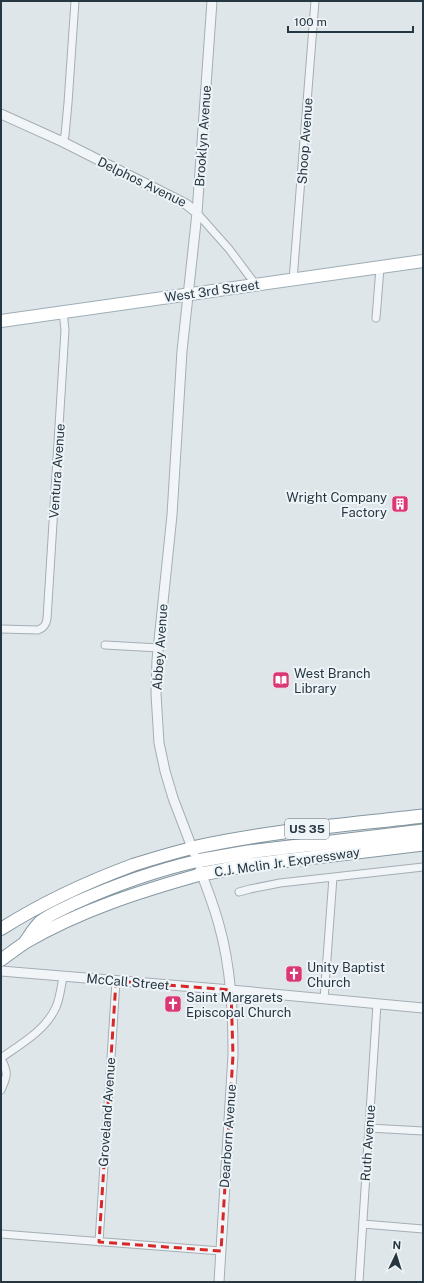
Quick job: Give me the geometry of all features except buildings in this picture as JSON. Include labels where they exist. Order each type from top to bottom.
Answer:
[{"type":"highway","name":"US 35","points":[[192,848],[214,842],[263,835],[423,816]]},
{"type":"highway","points":[[197,862],[248,852],[423,831]]},
{"type":"highway","name":"C.J. Mclin Jr. Expressway","points":[[202,874],[250,865],[423,844]]},
{"type":"main road","name":"West 3rd Street","points":[[1,322],[423,261]]},
{"type":"main road","name":"US 35","points":[[1,930],[28,913],[103,877],[134,865],[192,848]]},
{"type":"main road","points":[[25,943],[39,923],[62,909],[123,883],[162,870],[197,862]]},
{"type":"main road","name":"C.J. Mclin Jr. Expressway","points":[[1,960],[25,943],[81,914],[176,881],[202,874]]},
{"type":"street","points":[[63,142],[68,103],[75,1]]},
{"type":"street","name":"Brooklyn Avenue","points":[[188,295],[197,213],[212,1]]},
{"type":"street","name":"Shoop Avenue","points":[[293,280],[315,1]]},
{"type":"street","name":"Delphos Avenue","points":[[1,114],[63,142],[186,204],[197,213],[229,249],[256,285]]},
{"type":"street","points":[[376,318],[380,268]]},
{"type":"street","name":"Abbey Avenue","points":[[188,295],[180,380],[172,515],[157,660],[156,694],[159,743],[173,798],[220,926],[231,990]]},
{"type":"street","name":"Ventura Avenue","points":[[1,629],[33,631],[43,628],[47,619],[65,330],[63,312]]},
{"type":"street","points":[[105,645],[159,648]]},
{"type":"street","points":[[239,892],[280,884],[423,867]]},
{"type":"street","points":[[324,999],[333,877]]},
{"type":"street","name":"McCall Street","points":[[1,971],[423,1008]]},
{"type":"street","points":[[1,1090],[7,1074],[6,1067],[1,1058],[43,1026],[51,1017],[58,1001],[63,977]]},
{"type":"street","name":"Groveland Avenue","points":[[99,1242],[116,981]]},
{"type":"street","name":"Dearborn Avenue","points":[[219,1282],[233,1055],[231,990]]},
{"type":"street","name":"Ruth Avenue","points":[[359,1282],[377,1004]]},
{"type":"street","points":[[369,1128],[423,1131]]},
{"type":"street","points":[[363,1224],[423,1229]]},
{"type":"street","points":[[1,1234],[221,1251]]},
{"type":"highlighted area","points":[[116,981],[231,990],[233,1055],[221,1251],[99,1242]]},
{"type":"place","name":"Wright Company Factory","points":[[400,504]]},
{"type":"place","name":"West Branch Library","points":[[281,680]]},
{"type":"place","name":"Unity Baptist Church","points":[[294,974]]},
{"type":"place","name":"Saint Margarets Episcopal Church","points":[[173,1004]]}]
